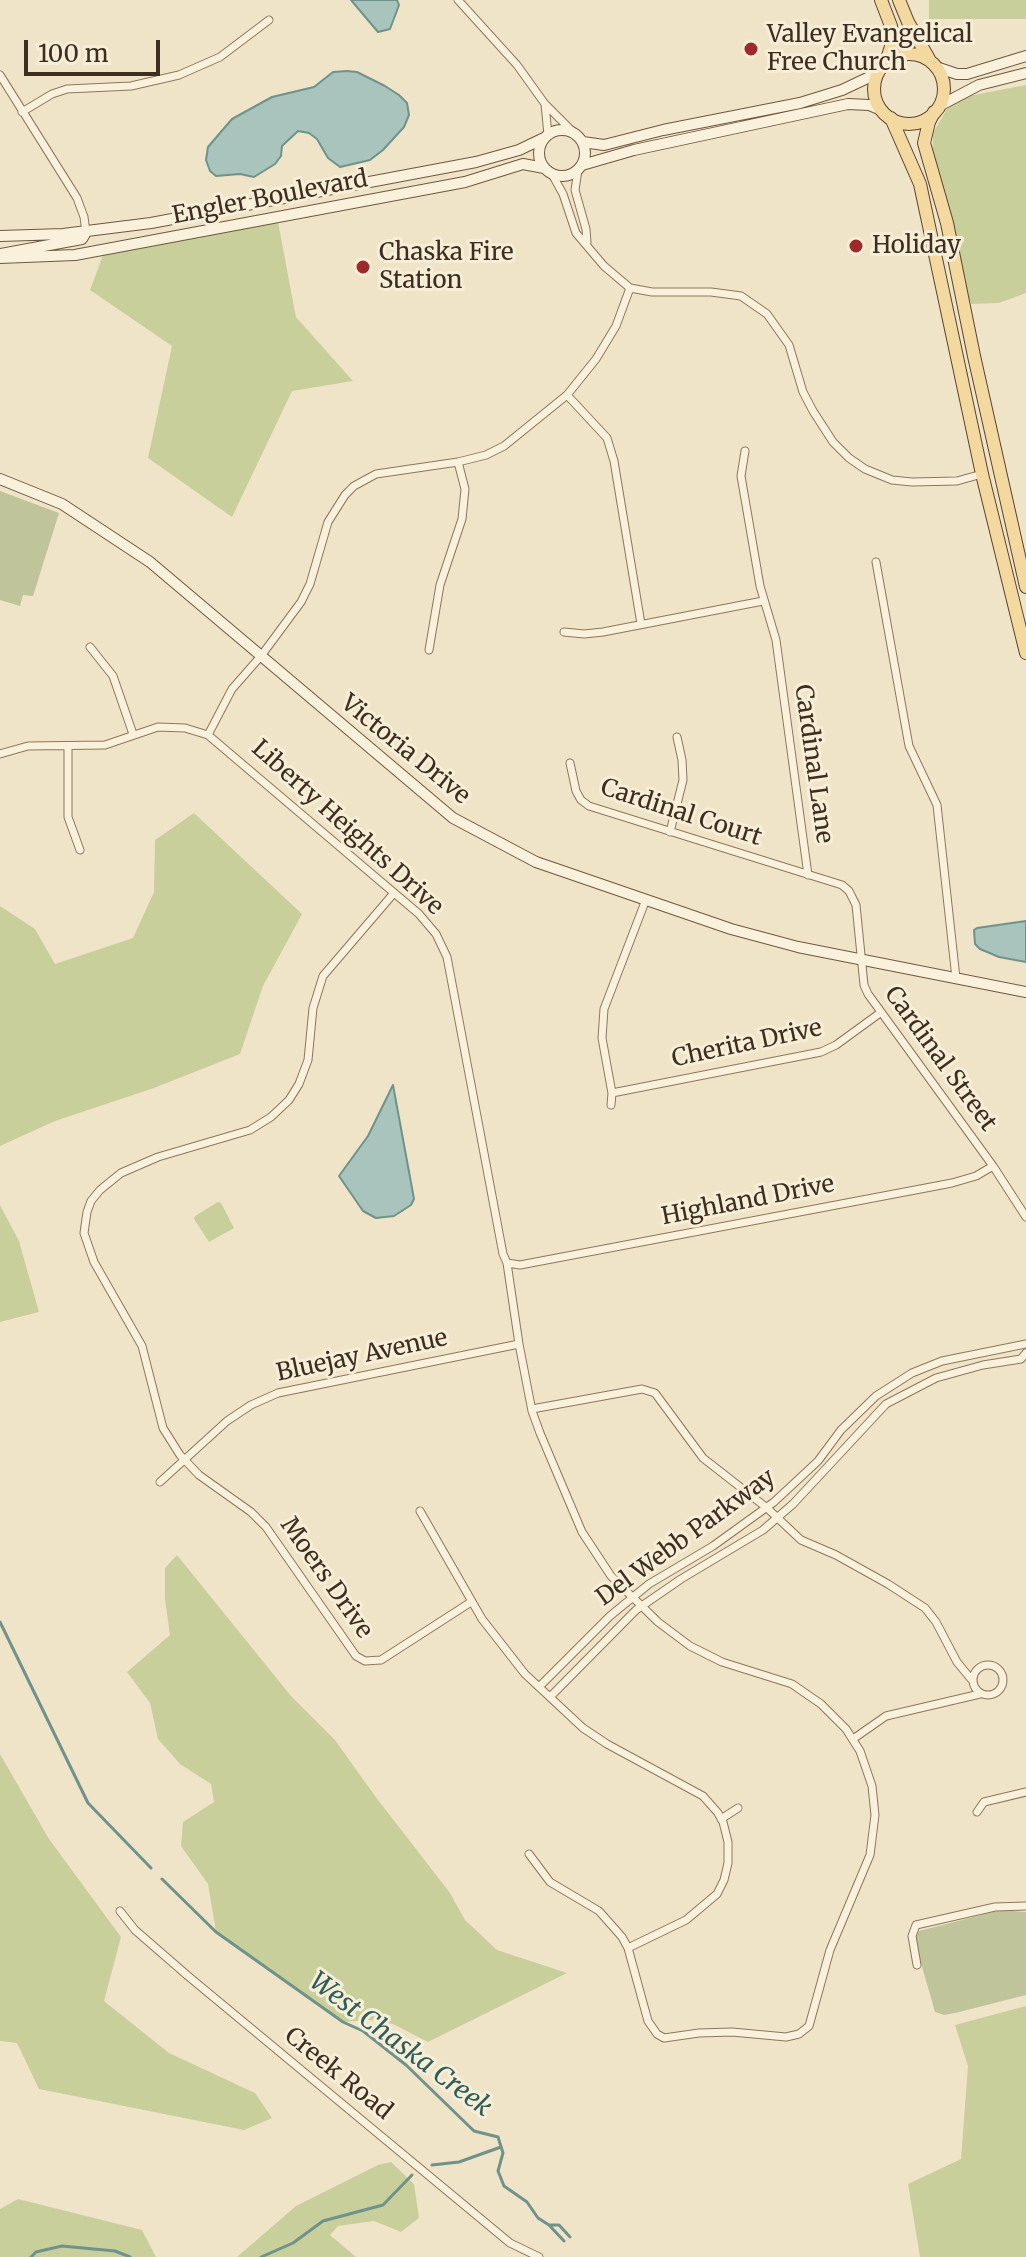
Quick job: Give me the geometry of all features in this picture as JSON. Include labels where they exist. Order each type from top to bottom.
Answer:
[{"type":"main road","points":[[881,0],[893,40],[874,92],[920,184],[982,474],[1026,653]]},
{"type":"main road","points":[[899,0],[943,86],[924,143],[947,223],[1026,587]]},
{"type":"main road","points":[[1026,56],[967,74],[957,74],[912,54],[898,55],[842,90],[800,103],[604,145],[563,130],[546,137],[539,154],[548,171],[568,175],[580,167],[648,146],[848,104],[869,105],[910,123],[923,120],[936,109],[979,85],[1026,73]]},
{"type":"main road","name":"Engler Boulevard","points":[[0,236],[86,232],[151,223],[476,162],[519,150],[546,137]]},
{"type":"main road","points":[[578,138],[585,153],[580,167]]},
{"type":"main road","name":"Engler Boulevard","points":[[0,256],[75,255],[465,182],[523,164],[548,171]]},
{"type":"main road","points":[[0,256],[82,239],[86,232]]},
{"type":"main road","name":"Victoria Drive","points":[[0,479],[62,504],[113,536],[200,602],[453,818],[536,862],[645,902],[763,938],[1026,992]]},
{"type":"street","points":[[458,0],[517,65],[545,104],[578,138]]},
{"type":"street","points":[[22,112],[67,89],[131,86],[179,75],[220,57],[269,20]]},
{"type":"street","points":[[0,75],[77,198],[86,232]]},
{"type":"street","points":[[545,104],[546,137]]},
{"type":"street","points":[[580,167],[575,190],[587,242]]},
{"type":"street","points":[[548,171],[563,194],[576,233],[587,242],[604,266],[630,288],[652,292],[711,292],[741,296],[767,314],[789,345],[803,392],[813,411],[833,442],[865,469],[892,480],[912,482],[957,481],[982,474]]},
{"type":"street","points":[[208,735],[224,700],[288,622],[310,584],[328,522],[345,495],[354,486],[376,474],[458,462],[486,455],[504,446],[567,395],[596,359],[616,326],[630,288]]},
{"type":"street","points":[[567,395],[607,438],[614,461],[641,624]]},
{"type":"street","name":"Cardinal Lane","points":[[745,451],[741,476],[763,601],[776,640],[808,875],[842,885],[852,895],[862,959]]},
{"type":"street","points":[[429,650],[440,585],[462,519],[465,489],[458,462]]},
{"type":"street","points":[[876,562],[909,746],[937,805],[956,978]]},
{"type":"street","points":[[564,632],[592,633],[763,601]]},
{"type":"street","points":[[90,647],[113,676],[133,734]]},
{"type":"street","name":"Liberty Heights Drive","points":[[0,754],[28,746],[105,745],[158,727],[208,735],[427,923],[447,957],[507,1263]]},
{"type":"street","points":[[670,832],[683,780],[677,737]]},
{"type":"street","points":[[68,746],[68,817],[80,850]]},
{"type":"street","name":"Cardinal Court","points":[[570,763],[576,791],[585,804],[808,875]]},
{"type":"street","name":"Moers Drive","points":[[394,893],[323,976],[314,999],[306,1069],[295,1093],[284,1106],[243,1133],[134,1166],[112,1179],[88,1206],[84,1226],[86,1245],[142,1346],[163,1428],[199,1475],[251,1512],[266,1527],[349,1648],[362,1660],[381,1660],[471,1602]]},
{"type":"street","points":[[611,1105],[612,1093],[602,1038],[604,1009],[645,902]]},
{"type":"street","name":"Cardinal Street","points":[[862,959],[864,985],[880,1013],[993,1166],[1026,1217]]},
{"type":"street","name":"Cherita Drive","points":[[612,1093],[821,1052],[836,1045],[880,1013]]},
{"type":"street","name":"Highland Drive","points":[[507,1263],[520,1265],[952,1183],[976,1176],[993,1166]]},
{"type":"street","points":[[507,1263],[532,1409],[582,1532],[611,1576],[672,1634],[705,1654],[780,1679],[813,1698],[846,1729],[865,1763],[872,1786],[874,1836],[867,1864],[843,1913],[805,2030],[786,2037],[715,2032],[661,2037],[648,2021],[628,1948],[599,1911],[550,1882],[529,1854]]},
{"type":"street","name":"Bluejay Avenue","points":[[160,1482],[227,1421],[251,1405],[278,1393],[519,1344]]},
{"type":"street","name":"Del Webb Parkway","points":[[539,1687],[632,1598],[665,1573],[713,1546],[767,1508],[818,1461],[861,1408],[891,1386],[912,1373],[942,1361],[1026,1344]]},
{"type":"street","name":"Del Webb Parkway","points":[[550,1697],[642,1606],[763,1530],[777,1518],[811,1488],[847,1444],[886,1404],[936,1378],[983,1365],[1021,1359],[1026,1353]]},
{"type":"street","points":[[532,1409],[642,1389],[651,1390],[703,1458],[767,1508],[801,1540],[836,1555],[925,1608],[980,1694]]},
{"type":"street","points":[[420,1511],[471,1602],[525,1674],[583,1728],[703,1796],[721,1819],[728,1842],[728,1863],[717,1894],[686,1920],[628,1948]]},
{"type":"street","points":[[853,1739],[886,1716],[1000,1690],[1004,1681],[997,1666],[974,1671],[971,1679]]},
{"type":"street","points":[[977,1812],[984,1802],[1026,1792]]},
{"type":"street","points":[[721,1819],[738,1808]]},
{"type":"street","points":[[917,1965],[912,1936],[916,1925],[995,1907],[1026,1906]]},
{"type":"street","name":"Creek Road","points":[[120,1911],[135,1930],[188,1976],[510,2243],[539,2257]]},
{"type":"green space","points":[[929,0],[1026,0],[1026,19],[929,19]]},
{"type":"green space","points":[[1026,85],[1026,293],[999,303],[971,304],[959,264],[949,206],[933,155],[933,133],[947,109],[963,97]]},
{"type":"green space","points":[[278,222],[296,317],[353,381],[292,391],[232,517],[148,458],[172,346],[90,290],[103,255]]},
{"type":"green space","points":[[0,491],[59,513],[33,596],[23,595],[20,606],[0,600]]},
{"type":"green space","points":[[194,813],[302,914],[263,986],[240,1054],[154,1088],[55,1121],[0,1146],[0,906],[35,929],[55,964],[133,938],[154,892],[155,840]]},
{"type":"green space","points":[[218,1202],[234,1228],[209,1242],[194,1219]]},
{"type":"green space","points":[[0,1205],[19,1241],[39,1312],[0,1322]]},
{"type":"green space","points":[[177,1555],[291,1696],[335,1740],[450,1893],[465,1920],[497,1950],[567,1973],[428,2042],[393,2024],[370,2020],[343,2022],[216,1932],[208,1884],[181,1846],[183,1822],[214,1802],[211,1784],[180,1764],[158,1739],[150,1703],[127,1672],[170,1635],[165,1568]]},
{"type":"green space","points":[[0,1754],[49,1839],[121,1937],[104,2001],[169,2053],[255,2093],[272,2118],[244,2130],[39,2089],[17,2043],[0,2041]]},
{"type":"green space","points":[[1001,1910],[1026,1912],[1026,1995],[944,2015],[935,2012],[914,1939],[919,1931]]},
{"type":"green space","points":[[1026,2006],[1026,2257],[920,2257],[908,2184],[961,2159],[968,2066],[955,2025]]},
{"type":"green space","points":[[391,2162],[414,2184],[419,2218],[401,2232],[374,2221],[338,2226],[330,2235],[356,2257],[237,2257],[296,2206],[378,2165]]},
{"type":"green space","points":[[18,2199],[142,2230],[156,2257],[0,2257],[0,2209]]},
{"type":"water","points":[[351,0],[397,0],[399,5],[390,29],[378,32]]},
{"type":"water","points":[[333,72],[357,72],[385,86],[407,103],[409,115],[404,127],[370,160],[340,167],[328,158],[317,139],[309,133],[298,131],[282,146],[281,156],[275,164],[254,177],[240,174],[216,176],[210,171],[206,160],[208,147],[232,119],[272,97],[314,87]]},
{"type":"water","points":[[1026,921],[1026,962],[999,957],[975,944],[974,930],[977,928]]},
{"type":"water","points":[[393,1085],[414,1199],[411,1205],[394,1216],[376,1218],[363,1211],[339,1176],[368,1136]]},
{"type":"waterway","name":"West Chaska Creek","points":[[0,1622],[88,1803],[151,1868]]},
{"type":"waterway","name":"West Chaska Creek","points":[[162,1879],[216,1932],[343,2022],[363,2031],[406,2065],[474,2131],[498,2137],[503,2153],[498,2171],[504,2186],[527,2202],[538,2218],[564,2241]]},
{"type":"waterway","points":[[432,2165],[459,2162],[501,2147]]},
{"type":"waterway","points":[[261,2257],[293,2243],[323,2221],[383,2205],[412,2175]]},
{"type":"waterway","name":"West Chaska Creek","points":[[549,2225],[559,2225],[570,2237]]},
{"type":"waterway","points":[[31,2257],[36,2252],[62,2246],[115,2251],[130,2257]]},
{"type":"place","name":"Valley Evangelical Free Church","points":[[751,49]]},
{"type":"place","name":"Holiday","points":[[856,246]]},
{"type":"place","name":"Chaska Fire Station","points":[[363,267]]}]
